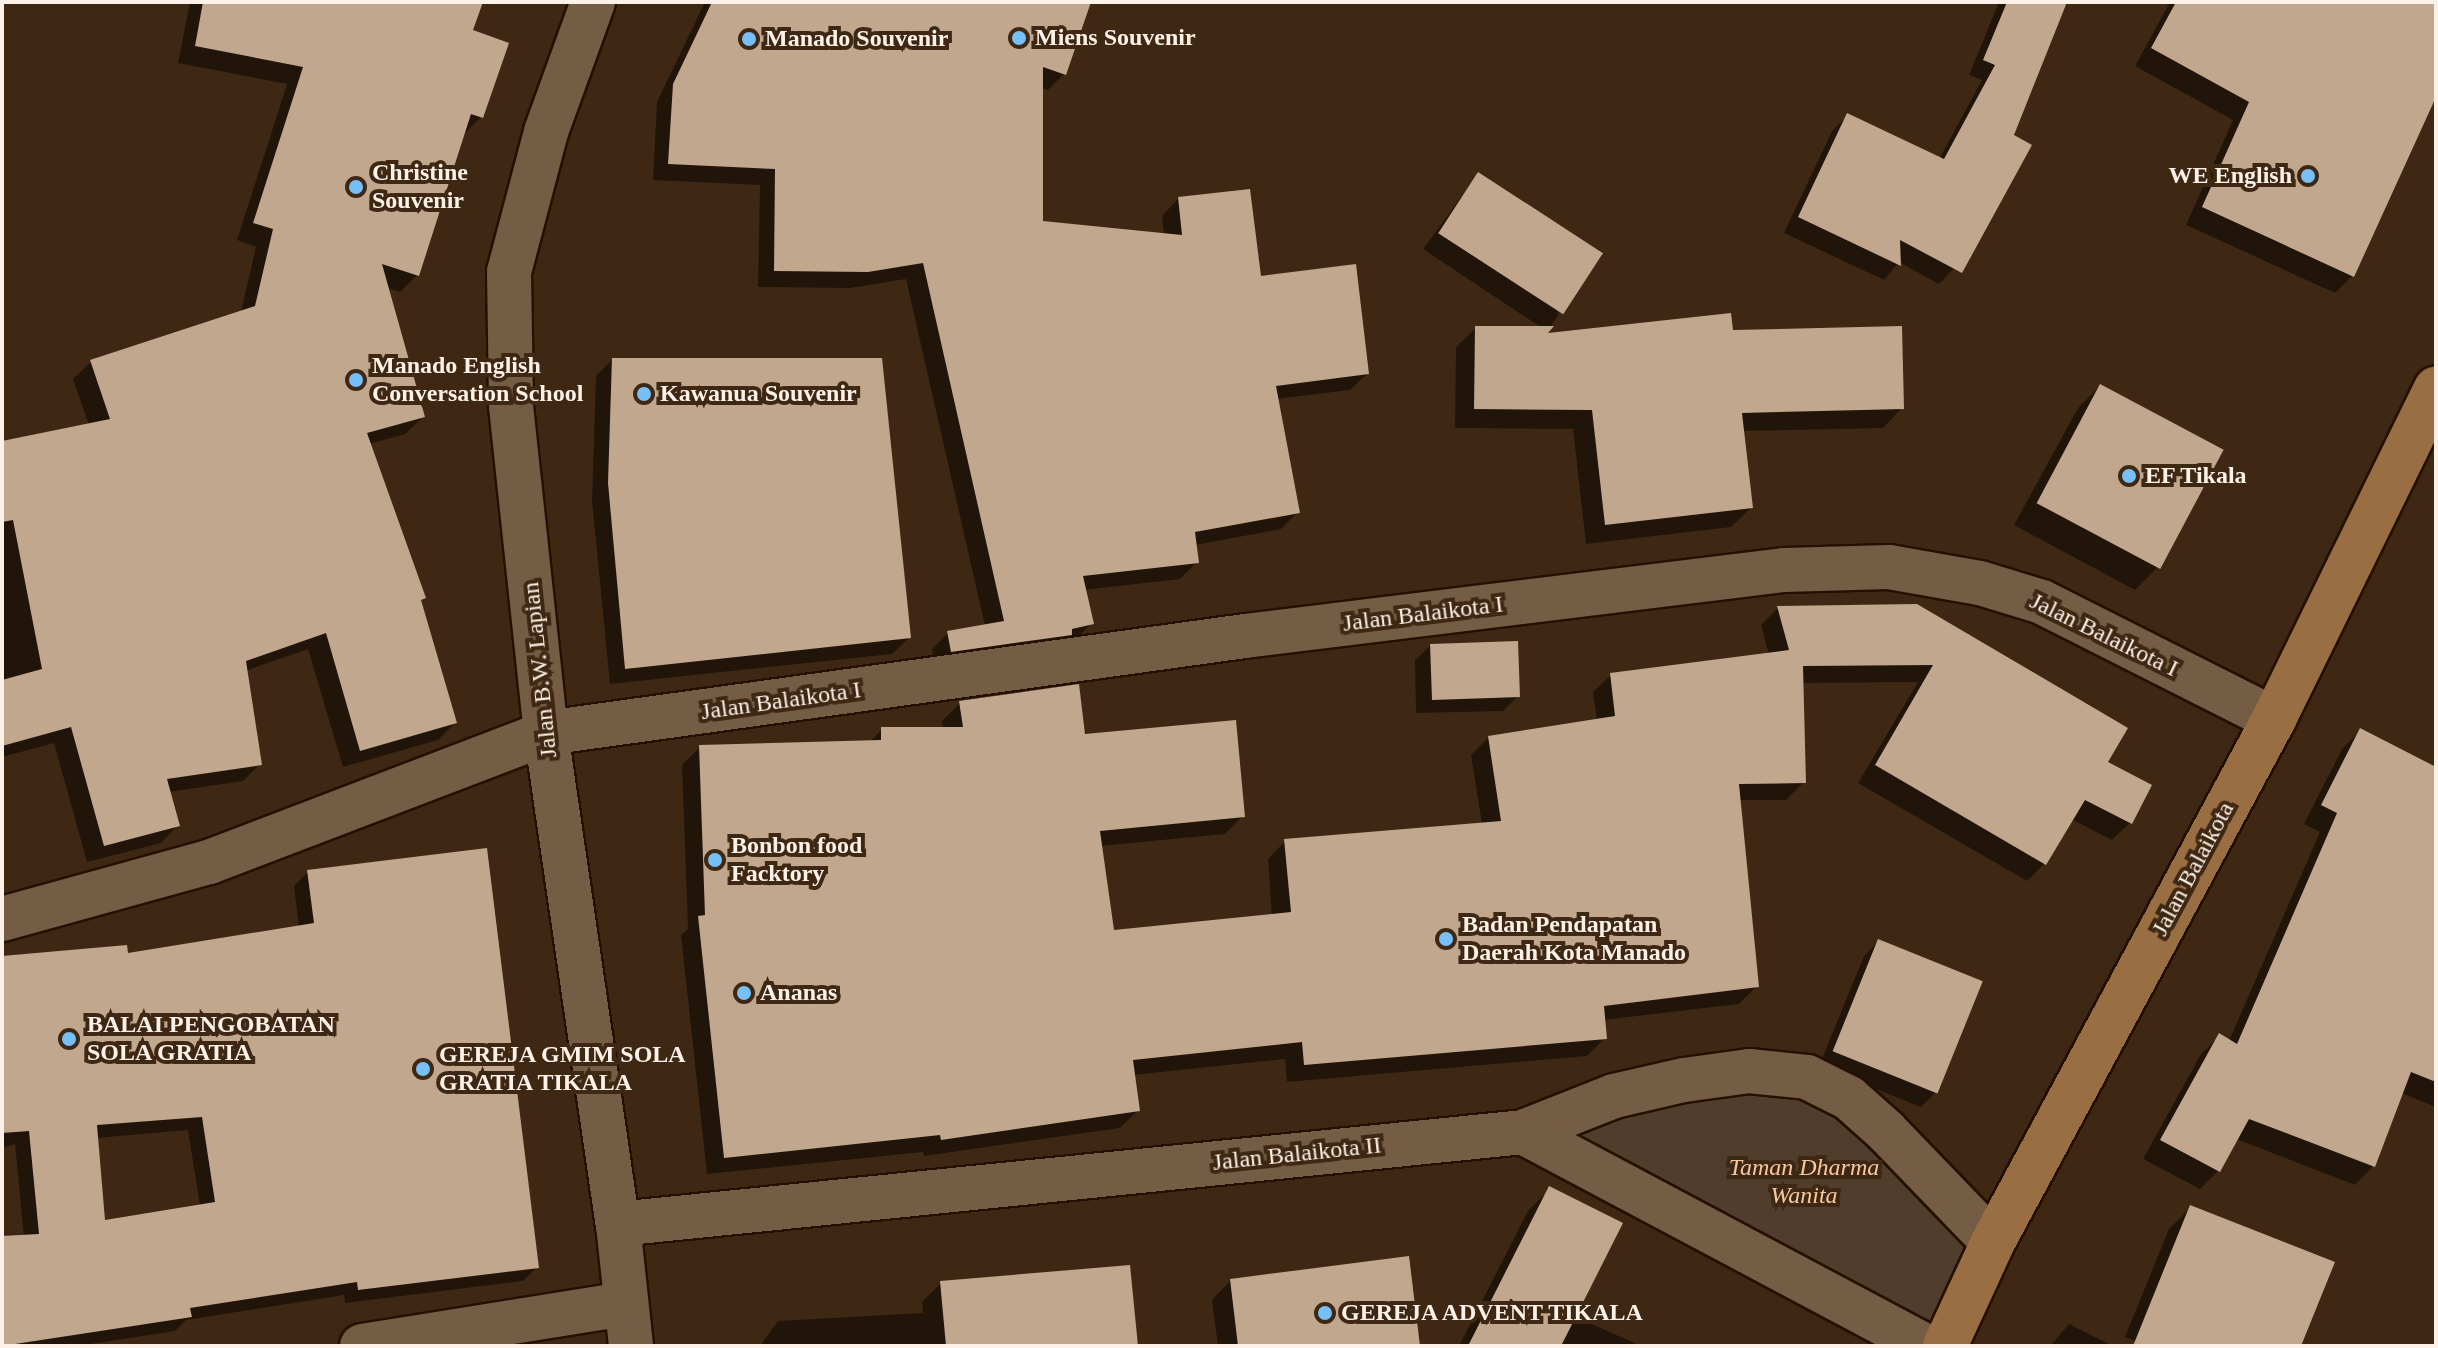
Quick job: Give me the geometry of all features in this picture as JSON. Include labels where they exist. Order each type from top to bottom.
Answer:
[{"type":"main road","name":"Jalan Balaikota","points":[[1945,1346],[1993,1242],[2274,719],[2436,389]]},
{"type":"street","name":"Jalan B.W. Lapian","points":[[593,2],[546,132],[509,272],[511,406],[546,733],[618,1224],[628,1325]]},
{"type":"street","name":"Jalan Balaikota I","points":[[2,919],[209,862],[546,733],[1291,631],[1784,570],[1889,567],[1980,583],[2042,602],[2274,719]]},
{"type":"street","name":"Jalan Balaikota II","points":[[618,1224],[1523,1132],[1614,1096],[1684,1080],[1749,1071],[1807,1077],[1849,1098],[1886,1131],[1993,1242]]},
{"type":"street","points":[[1523,1132],[1925,1346]]},
{"type":"street","points":[[362,1346],[628,1325]]},
{"type":"green space","name":"Taman Dharma Wanita","points":[[1812,1092],[1976,1240],[1938,1344],[1544,1133],[1680,1093]]},
{"type":"building","points":[[203,2],[483,2],[473,30],[509,43],[483,118],[471,114],[419,276],[382,264],[425,417],[367,433],[426,598],[421,600],[457,723],[360,751],[326,633],[246,661],[262,765],[167,779],[180,826],[104,846],[71,727],[2,746],[2,680],[42,669],[13,520],[2,522],[2,441],[110,419],[90,360],[255,306],[273,229],[253,223],[303,67],[195,46]]},
{"type":"building","points":[[712,2],[1091,2],[1066,75],[1043,67],[1043,221],[1182,235],[1178,197],[1250,189],[1261,276],[1356,264],[1369,374],[1276,386],[1300,513],[1195,532],[1199,563],[1083,576],[1094,624],[1072,629],[1072,635],[951,652],[947,631],[1004,621],[923,263],[868,272],[774,271],[775,169],[668,164],[673,84]]},
{"type":"building","points":[[2007,2],[2067,2],[2014,135],[2032,145],[1962,273],[1900,240],[1901,266],[1798,217],[1847,113],[1944,159],[1995,65],[1983,60]]},
{"type":"building","points":[[2176,2],[2436,2],[2436,97],[2354,277],[2202,207],[2249,102],[2151,48]]},
{"type":"building","points":[[1478,172],[1603,253],[1563,314],[1438,233]]},
{"type":"building","points":[[1731,313],[1733,330],[1902,326],[1904,409],[1742,413],[1753,508],[1605,525],[1592,410],[1474,409],[1475,326],[1554,326],[1548,333]]},
{"type":"building","points":[[612,358],[882,358],[911,638],[625,669],[608,483]]},
{"type":"building","name":"EF Tikala","points":[[2100,384],[2224,450],[2160,569],[2037,503]]},
{"type":"building","points":[[1917,604],[2128,728],[2108,762],[2152,785],[2132,824],[2085,800],[2046,865],[1875,765],[1933,665],[1803,666],[1806,783],[1739,784],[1759,987],[1604,1006],[1607,1039],[1304,1065],[1302,1042],[1133,1060],[1140,1111],[941,1140],[940,1135],[724,1158],[698,916],[705,915],[699,745],[881,740],[881,727],[963,727],[959,701],[1079,684],[1085,734],[1236,720],[1245,817],[1100,831],[1114,930],[1291,912],[1284,839],[1501,821],[1488,736],[1615,716],[1610,673],[1789,650],[1777,606]]},
{"type":"building","points":[[1518,641],[1520,697],[1432,700],[1430,644]]},
{"type":"building","points":[[2360,728],[2436,767],[2436,1082],[2411,1072],[2375,1167],[2249,1119],[2220,1172],[2160,1140],[2219,1033],[2237,1044],[2337,813],[2321,805]]},
{"type":"building","points":[[487,848],[539,1268],[358,1290],[357,1282],[190,1308],[192,1317],[2,1346],[2,1236],[39,1234],[29,1131],[2,1133],[2,956],[127,945],[128,953],[314,923],[307,870]],"holes":[[[202,1117],[215,1202],[105,1220],[97,1125]]]},
{"type":"building","points":[[1878,939],[1983,981],[1937,1094],[1833,1051]]},
{"type":"building","points":[[1549,1186],[1623,1223],[1561,1346],[1468,1346]]},
{"type":"building","points":[[2190,1205],[2335,1262],[2301,1346],[2133,1346]]},
{"type":"building","name":"GEREJA ADVENT TIKALA","points":[[1409,1256],[1420,1346],[1238,1346],[1230,1279]]},
{"type":"building","points":[[1130,1265],[1138,1346],[946,1346],[940,1281]]},
{"type":"place","name":"Miens Souvenir","points":[[1019,38]]},
{"type":"place","name":"Manado Souvenir","points":[[749,39]]},
{"type":"place","name":"WE English","points":[[2308,176]]},
{"type":"place","name":"Christine Souvenir","points":[[356,187]]},
{"type":"place","name":"Manado English Conversation School","points":[[356,380]]},
{"type":"place","name":"Kawanua Souvenir","points":[[644,394]]},
{"type":"place","name":"EF Tikala","points":[[2129,476]]},
{"type":"place","name":"Bonbon food Facktory","points":[[715,860]]},
{"type":"place","name":"Badan Pendapatan Daerah Kota Manado","points":[[1446,939]]},
{"type":"place","name":"Ananas","points":[[744,993]]},
{"type":"place","name":"BALAI PENGOBATAN SOLA GRATIA","points":[[69,1039]]},
{"type":"place","name":"GEREJA GMIM SOLA GRATIA TIKALA","points":[[423,1069]]},
{"type":"place","name":"GEREJA ADVENT TIKALA","points":[[1325,1313]]}]
